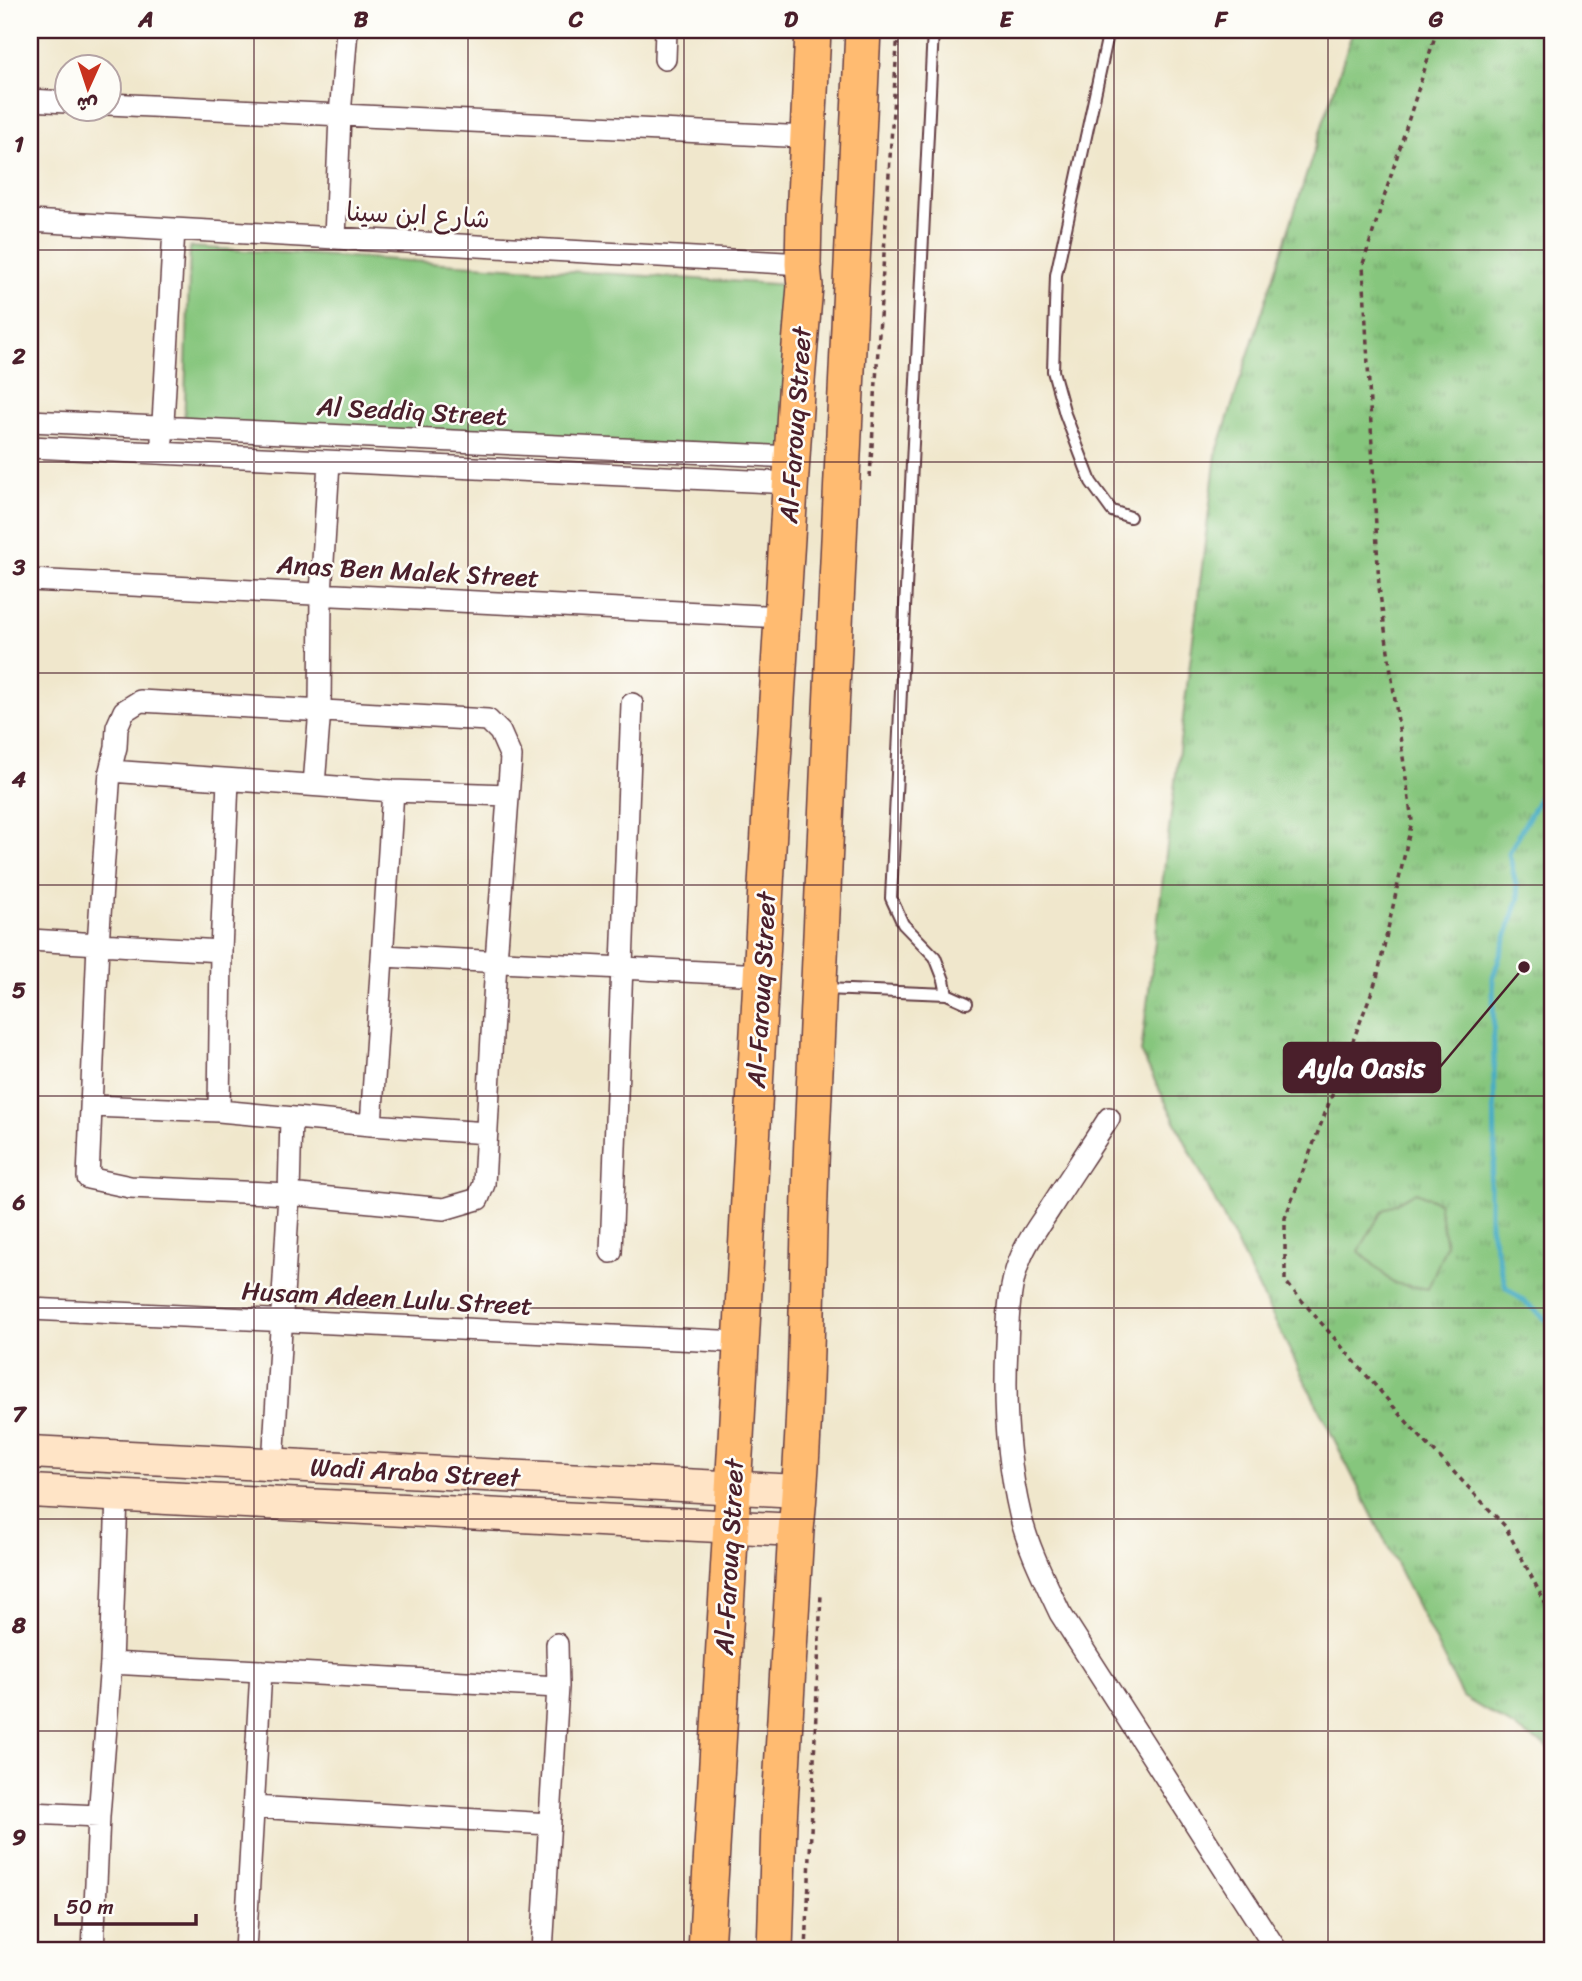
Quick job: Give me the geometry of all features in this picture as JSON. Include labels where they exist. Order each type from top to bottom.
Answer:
[{"type":"main road","name":"Al-Farouq Street","points":[[706,1951],[770,812],[805,286],[803,264],[813,30]]},
{"type":"main road","name":"Al-Farouq Street","points":[[777,1947],[779,1822],[806,1352],[810,1164],[863,30]]},
{"type":"main road","points":[[770,812],[827,813]]},
{"type":"main road","name":"Wadi Araba Street","points":[[30,1452],[799,1491]]},
{"type":"main road","name":"Wadi Araba Street","points":[[30,1491],[796,1531]]},
{"type":"street","points":[[335,238],[347,30]]},
{"type":"street","points":[[665,59],[666,30]]},
{"type":"street","points":[[30,100],[52,101]]},
{"type":"street","points":[[122,105],[808,137]]},
{"type":"street","name":"شارع ابن سينا","points":[[30,221],[803,264]]},
{"type":"street","points":[[162,454],[174,229]]},
{"type":"street","name":"Al Seddiq Street","points":[[30,421],[792,470]]},
{"type":"street","name":"Al Seddiq Street","points":[[30,447],[329,462],[792,470]]},
{"type":"street","points":[[314,785],[320,709],[321,594],[329,462]]},
{"type":"street","name":"Anas Ben Malek Street","points":[[30,580],[783,617]]},
{"type":"street","points":[[140,701],[488,720],[500,732],[512,757],[496,961],[484,1184],[478,1199],[444,1209],[289,1194],[130,1187],[88,1178],[98,944],[110,771],[116,747],[117,727],[124,711],[140,701]]},
{"type":"street","points":[[611,1252],[632,704]]},
{"type":"street","points":[[110,771],[508,795]]},
{"type":"street","points":[[219,1111],[221,951],[229,780]]},
{"type":"street","points":[[371,1125],[393,790]]},
{"type":"street","points":[[30,940],[221,951]]},
{"type":"street","points":[[383,956],[762,975]]},
{"type":"street","points":[[92,1105],[219,1111],[486,1133]]},
{"type":"street","points":[[273,1465],[291,1118]]},
{"type":"street","points":[[1109,1118],[1035,1231],[1021,1254],[1016,1270],[1008,1322],[1006,1424],[1020,1516],[1060,1613],[1277,1951]]},
{"type":"street","name":"Husam Adeen Lulu Street","points":[[30,1309],[742,1342]]},
{"type":"street","points":[[93,1951],[99,1816],[111,1663],[117,1496]]},
{"type":"street","points":[[542,1951],[558,1687],[557,1644]]},
{"type":"street","points":[[111,1663],[558,1687]]},
{"type":"street","points":[[245,1951],[261,1671]]},
{"type":"street","points":[[253,1807],[550,1824]]},
{"type":"street","points":[[30,1814],[99,1816]]},
{"type":"lane","points":[[933,30],[891,898],[903,924],[934,957],[947,994]]},
{"type":"lane","points":[[1109,30],[1056,275],[1052,371],[1091,482],[1112,511],[1130,517]]},
{"type":"lane","points":[[819,989],[947,994],[967,1003]]},
{"type":"path","points":[[1437,30],[1363,264],[1379,587],[1412,821],[1377,978],[1285,1218],[1285,1281],[1412,1428],[1505,1526],[1552,1616]]},
{"type":"path","points":[[1552,604],[1552,629]]},
{"type":"green space","points":[[1353,30],[1552,30],[1552,1750],[1463,1697],[1141,1053],[1216,455]]},
{"type":"green space","points":[[190,247],[805,286],[792,457],[184,429]]},
{"type":"green space","points":[[1416,1192],[1438,1202],[1446,1245],[1428,1289],[1393,1283],[1359,1251],[1382,1211]]},
{"type":"waterway","points":[[1552,749],[1548,782],[1509,853],[1519,898],[1493,977],[1495,1160],[1490,1180],[1490,1226],[1506,1287],[1552,1324]]},
{"type":"place","name":"Ayla Oasis","points":[[1524,967]]}]
